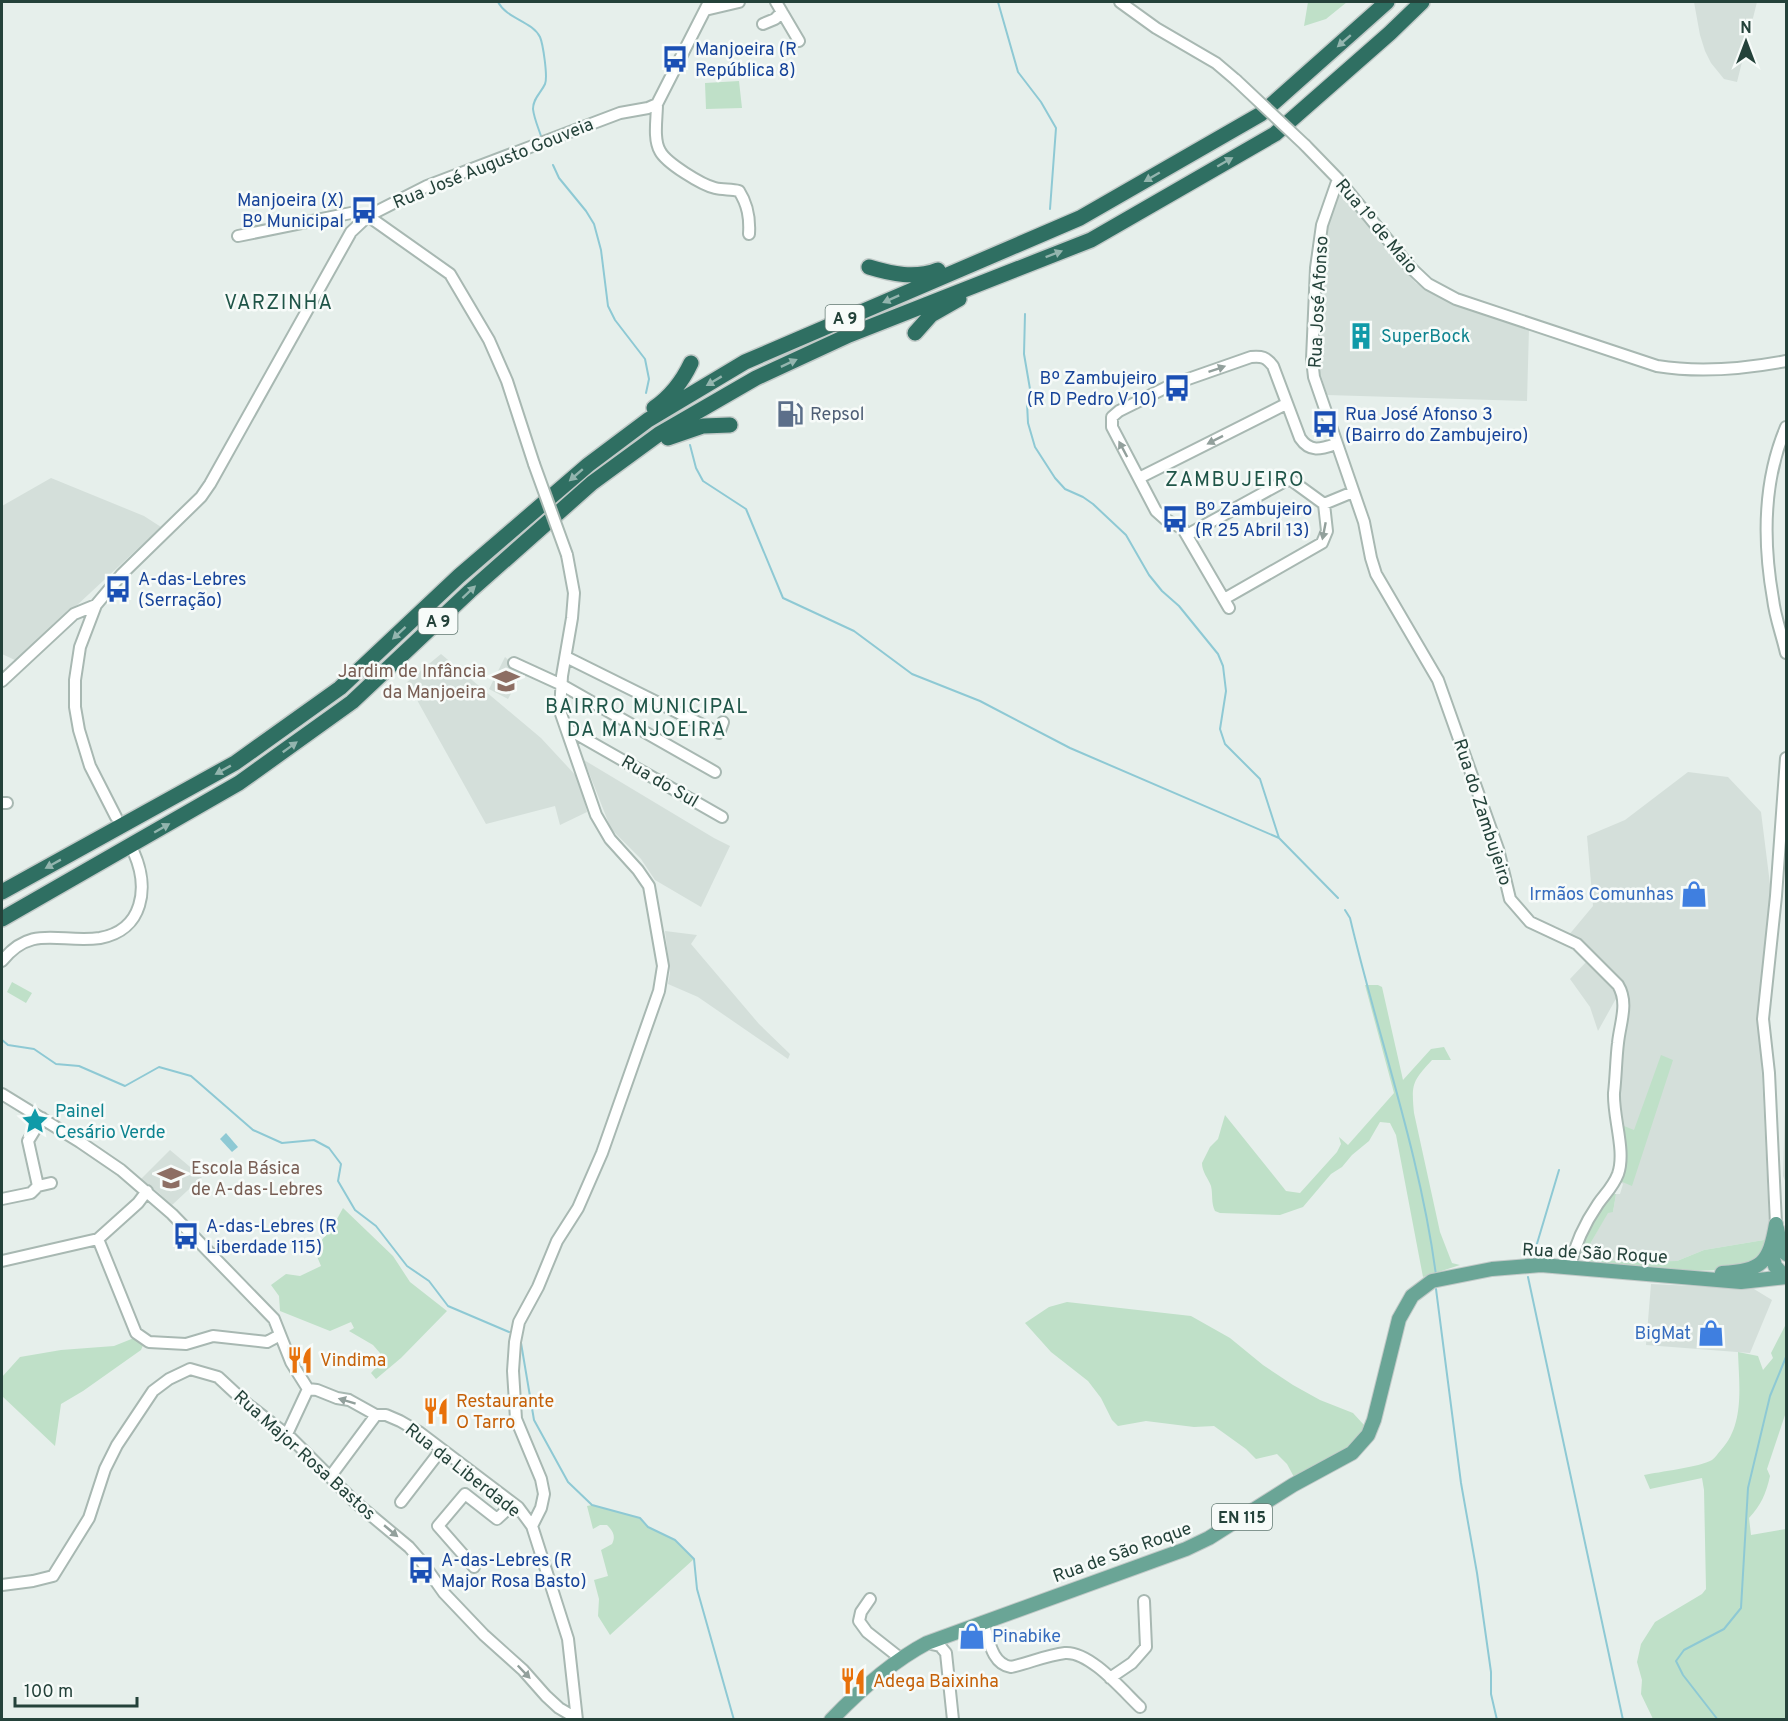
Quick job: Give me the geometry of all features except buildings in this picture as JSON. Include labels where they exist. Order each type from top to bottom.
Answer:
[{"type":"highway","name":"A 9","points":[[2,892],[235,763],[331,695],[459,576],[607,451],[648,420],[745,362],[1080,218],[1261,114],[1387,2]]},
{"type":"highway","name":"A 9","points":[[2,920],[239,783],[352,702],[470,591],[592,483],[659,434],[756,378],[849,334],[1090,240],[1275,134],[1422,2]]},
{"type":"highway","points":[[869,267],[905,276],[928,274],[1010,248]]},
{"type":"highway","points":[[915,333],[931,315],[1010,271]]},
{"type":"highway","points":[[607,451],[646,414],[664,402],[692,363]]},
{"type":"highway","points":[[625,459],[683,431],[703,426],[730,425]]},
{"type":"main road","points":[[1776,1224],[1771,1249],[1775,1266],[1786,1277]]},
{"type":"main road","points":[[1776,1224],[1780,1243],[1786,1254]]},
{"type":"main road","points":[[1703,1278],[1716,1274],[1746,1271],[1760,1264],[1771,1249]]},
{"type":"main road","name":"Rua de São Roque","points":[[831,1719],[900,1658],[927,1643],[1186,1549],[1209,1538],[1293,1485],[1352,1453],[1368,1435],[1374,1420],[1399,1319],[1412,1296],[1432,1281],[1513,1266],[1570,1267],[1741,1282],[1786,1277]]},
{"type":"street","points":[[739,2],[713,9],[707,6],[657,104],[657,144],[667,160],[696,180],[714,188],[739,191],[750,217],[749,234]]},
{"type":"street","points":[[776,2],[799,41]]},
{"type":"street","name":"Rua 1º de Maio","points":[[1120,2],[1156,28],[1216,63],[1236,80],[1338,179],[1410,267],[1428,284],[1456,299],[1657,366],[1684,371],[1725,369],[1786,361]]},
{"type":"street","points":[[763,24],[775,19],[783,12]]},
{"type":"street","name":"Rua José Augusto Gouveia","points":[[96,605],[122,574],[201,497],[351,232],[368,216],[427,186],[620,113],[657,104]]},
{"type":"street","name":"Rua José Afonso","points":[[1338,179],[1322,225],[1316,268],[1312,358],[1314,377],[1353,492]]},
{"type":"street","points":[[238,236],[351,213],[368,216],[450,274],[489,340],[507,381],[567,555],[574,593],[560,711],[596,815],[610,839],[649,886],[663,966],[659,992],[602,1154],[578,1208],[557,1241],[538,1287],[519,1322],[515,1342],[513,1371],[516,1419],[542,1479],[544,1494],[541,1508],[532,1526]]},
{"type":"street","points":[[1187,535],[1285,481],[1291,480],[1324,504],[1327,531],[1322,543],[1226,604],[1183,529],[1156,511],[1112,427],[1112,417],[1119,411],[1171,385],[1251,357],[1261,356],[1268,359],[1273,366],[1286,404],[1305,446],[1314,449],[1336,444]]},
{"type":"street","points":[[1139,478],[1286,404]]},
{"type":"street","points":[[1786,427],[1771,477],[1766,525],[1773,601],[1786,653]]},
{"type":"street","points":[[1324,504],[1353,492]]},
{"type":"street","name":"Rua do Zambujeiro","points":[[1353,492],[1364,522],[1376,574],[1438,680],[1447,701],[1498,849],[1510,899],[1530,922],[1577,944],[1618,985],[1623,993],[1624,1006],[1618,1043],[1613,1108],[1620,1156],[1618,1173],[1611,1189],[1593,1211],[1579,1238],[1570,1267]]},
{"type":"street","points":[[2,681],[74,614],[96,605]]},
{"type":"street","points":[[96,605],[80,647],[75,680],[75,707],[82,748],[116,817]]},
{"type":"street","points":[[566,657],[719,733],[723,722]]},
{"type":"street","points":[[514,663],[562,685],[715,772]]},
{"type":"street","name":"Rua do Sul","points":[[566,728],[722,817]]},
{"type":"street","points":[[1776,1224],[1769,1073],[1763,1019],[1776,896],[1786,758]]},
{"type":"street","points":[[2,961],[21,943],[40,938],[100,938],[119,931],[134,918],[141,899],[142,878],[134,854]]},
{"type":"street","points":[[2,1094],[96,1153],[147,1191],[274,1319],[291,1362],[308,1389],[287,1434]]},
{"type":"street","points":[[38,1186],[28,1141],[42,1118]]},
{"type":"street","points":[[2,1199],[31,1193],[38,1186],[51,1183]]},
{"type":"street","points":[[2,1261],[98,1239],[138,1203],[147,1191]]},
{"type":"street","points":[[98,1239],[136,1333],[149,1342],[186,1344],[213,1336],[267,1342],[280,1335]]},
{"type":"street","name":"Rua Major Rosa Bastos","points":[[5,1583],[33,1581],[53,1576],[89,1518],[105,1470],[117,1445],[153,1391],[169,1379],[190,1369],[218,1377],[246,1403],[287,1434],[360,1507],[409,1547],[444,1593],[484,1635],[523,1670],[546,1696],[559,1708],[577,1719]]},
{"type":"street","name":"Rua da Liberdade","points":[[308,1389],[349,1400],[376,1415],[386,1415],[400,1421],[513,1504],[532,1526],[568,1639],[577,1719]]},
{"type":"street","points":[[330,1476],[376,1415]]},
{"type":"street","points":[[401,1502],[441,1450]]},
{"type":"street","points":[[474,1567],[438,1526],[465,1494],[497,1519],[513,1504]]},
{"type":"street","points":[[870,1599],[861,1612],[859,1621],[867,1632],[900,1658]]},
{"type":"street","points":[[1110,1678],[1132,1663],[1146,1647],[1144,1601]]},
{"type":"street","points":[[983,1622],[996,1659],[1004,1666],[1011,1667],[1057,1654],[1072,1653],[1085,1658],[1140,1707]]},
{"type":"street","points":[[927,1643],[940,1646],[946,1653],[952,1719]]},
{"type":"shaded area","points":[[1694,2],[1757,2],[1737,82],[1724,79],[1711,63],[1700,35]]},
{"type":"shaded area","points":[[1341,192],[1388,252],[1416,283],[1449,302],[1529,328],[1527,401],[1327,395],[1317,362],[1320,288],[1329,220]]},
{"type":"shaded area","points":[[51,478],[144,516],[161,527],[17,661],[2,654],[2,506]]},
{"type":"shaded area","points":[[441,654],[541,738],[579,779],[587,812],[560,825],[555,806],[486,824],[407,682]]},
{"type":"shaded area","name":"Jardim de Infância da Manjoeira","points":[[505,657],[523,672],[508,699],[489,689]]},
{"type":"shaded area","points":[[584,760],[730,846],[701,907],[655,880],[641,859],[611,829]]},
{"type":"shaded area","points":[[1688,772],[1728,777],[1761,812],[1770,884],[1771,913],[1759,1016],[1770,1239],[1704,1250],[1677,1261],[1623,1262],[1586,1257],[1586,1251],[1608,1212],[1613,1212],[1616,1194],[1620,1194],[1623,1184],[1620,1181],[1627,1160],[1619,1124],[1622,1046],[1627,995],[1568,936],[1593,906],[1587,836],[1625,820]]},
{"type":"shaded area","points":[[665,931],[697,935],[691,944],[759,1024],[790,1054],[788,1059],[698,997],[668,984],[670,973]]},
{"type":"shaded area","points":[[1587,961],[1616,988],[1618,995],[1598,1031],[1590,1007],[1570,979]]},
{"type":"shaded area","points":[[1786,1075],[1786,1183],[1783,1176]]},
{"type":"shaded area","name":"Escola Básica de A-das-Lebres","points":[[170,1150],[202,1177],[171,1206],[141,1179]]},
{"type":"shaded area","points":[[1651,1284],[1754,1289],[1772,1300],[1750,1353],[1646,1345]]},
{"type":"green space","points":[[1308,2],[1347,2],[1326,19],[1304,26]]},
{"type":"green space","points":[[739,81],[742,108],[706,109],[705,83]]},
{"type":"green space","points":[[12,982],[32,993],[26,1003],[7,992]]},
{"type":"green space","points":[[1365,985],[1382,987],[1403,1080],[1431,1049],[1444,1047],[1451,1060],[1432,1060],[1417,1078],[1413,1089],[1413,1103],[1440,1232],[1452,1263],[1460,1265],[1423,1277],[1396,1135],[1390,1123],[1380,1122],[1369,1141],[1342,1167],[1331,1174],[1303,1207],[1280,1215],[1215,1211],[1211,1186],[1202,1166],[1210,1147],[1218,1139],[1225,1115],[1286,1191],[1300,1193],[1337,1152],[1341,1144],[1339,1137],[1348,1145],[1394,1093]]},
{"type":"green space","points":[[1661,1055],[1673,1060],[1632,1186],[1620,1181],[1627,1160],[1619,1124],[1634,1130]]},
{"type":"green space","points":[[1612,1194],[1616,1194],[1613,1212],[1608,1213],[1586,1251],[1587,1257],[1623,1262],[1677,1261],[1704,1250],[1770,1239],[1762,1256],[1750,1264],[1730,1269],[1706,1271],[1651,1269],[1586,1262],[1581,1244],[1583,1235]]},
{"type":"green space","points":[[343,1208],[393,1256],[410,1282],[447,1311],[401,1358],[376,1379],[371,1373],[380,1363],[380,1353],[373,1345],[349,1331],[354,1328],[351,1322],[330,1331],[280,1311],[279,1296],[271,1285],[286,1274],[300,1276],[321,1266],[314,1249],[332,1228]]},
{"type":"green space","points":[[1067,1302],[1191,1316],[1230,1338],[1263,1365],[1293,1385],[1320,1400],[1353,1413],[1364,1425],[1364,1431],[1347,1450],[1294,1477],[1287,1464],[1277,1454],[1256,1459],[1214,1426],[1194,1427],[1146,1421],[1118,1426],[1088,1381],[1051,1352],[1025,1323],[1049,1307]]},
{"type":"green space","points":[[1786,1324],[1786,1412],[1767,1469],[1770,1476],[1767,1488],[1760,1504],[1749,1518],[1751,1535],[1786,1529],[1786,1719],[1653,1719],[1641,1694],[1642,1680],[1637,1662],[1641,1644],[1655,1622],[1702,1594],[1706,1589],[1704,1490],[1702,1478],[1650,1489],[1644,1475],[1698,1465],[1714,1458],[1729,1440],[1737,1416],[1739,1404],[1738,1352],[1758,1356],[1763,1370],[1773,1358],[1771,1353]]},
{"type":"green space","points":[[134,1338],[144,1343],[141,1350],[61,1404],[55,1446],[2,1396],[2,1377],[20,1357],[61,1350],[114,1346]]},
{"type":"green space","points":[[592,1505],[640,1518],[648,1527],[675,1540],[694,1559],[610,1635],[598,1616],[599,1599],[594,1580],[608,1576],[601,1550],[612,1544],[614,1536],[607,1525],[600,1525],[593,1529],[587,1506]]},
{"type":"water","points":[[226,1133],[238,1147],[232,1152],[220,1139]]},
{"type":"waterway","points":[[498,2],[502,8],[531,27],[540,37],[546,80],[534,102],[533,109],[541,136]]},
{"type":"waterway","points":[[998,2],[1018,72],[1041,102],[1056,128],[1050,209]]},
{"type":"waterway","points":[[553,165],[559,178],[594,224],[601,250],[608,306],[615,320],[645,359],[649,379],[646,393]]},
{"type":"waterway","points":[[1025,314],[1024,354],[1030,389],[1027,403],[1028,423],[1035,447],[1065,489],[1093,504],[1126,535],[1149,575],[1179,606],[1218,654],[1223,666],[1226,691],[1220,729],[1225,744],[1260,779],[1279,838]]},
{"type":"waterway","points":[[690,445],[696,468],[703,481],[746,509],[783,598],[854,631],[912,674],[980,701],[1070,748],[1279,838],[1338,898]]},
{"type":"waterway","points":[[1345,910],[1350,918],[1420,1184],[1436,1275]]},
{"type":"waterway","points":[[2,1040],[8,1045],[34,1049],[56,1064],[79,1066],[125,1086],[159,1067],[191,1076],[253,1130],[282,1143],[314,1140],[329,1148],[341,1164],[338,1181],[355,1210],[376,1226],[407,1266],[429,1281],[448,1306],[509,1332]]},
{"type":"waterway","points":[[1533,1257],[1559,1170]]},
{"type":"waterway","points":[[1528,1277],[1623,1720]]},
{"type":"waterway","points":[[1436,1289],[1461,1483],[1477,1573],[1491,1672],[1491,1694],[1497,1720]]},
{"type":"waterway","points":[[521,1343],[534,1420],[568,1482],[592,1505],[640,1518],[648,1527],[675,1540],[694,1559],[697,1589],[734,1720]]},
{"type":"waterway","points":[[1718,1720],[1683,1675],[1676,1661],[1684,1650],[1724,1629],[1741,1608],[1748,1488],[1770,1396],[1786,1357]]},
{"type":"place","name":"Manjoeira (R República 8)","points":[[675,59]]},
{"type":"place","name":"Manjoeira (X) Bº Municipal","points":[[364,210]]},
{"type":"place","name":"SuperBock","points":[[1361,336]]},
{"type":"place","name":"Bº Zambujeiro (R D Pedro V 10)","points":[[1177,388]]},
{"type":"place","name":"Repsol","points":[[790,414]]},
{"type":"place","name":"Rua José Afonso 3 (Bairro do Zambujeiro)","points":[[1325,424]]},
{"type":"place","name":"Bº Zambujeiro (R 25 Abril 13)","points":[[1175,519]]},
{"type":"place","name":"A-das-Lebres (Serração)","points":[[118,589]]},
{"type":"place","name":"Jardim de Infância da Manjoeira","points":[[506,681]]},
{"type":"place","name":"Irmãos Comunhas","points":[[1694,894]]},
{"type":"place","name":"Painel Cesário Verde","points":[[35,1121]]},
{"type":"place","name":"Escola Básica de A-das-Lebres","points":[[171,1178]]},
{"type":"place","name":"A-das-Lebres (R Liberdade 115)","points":[[186,1236]]},
{"type":"place","name":"BigMat","points":[[1711,1333]]},
{"type":"place","name":"Vindima","points":[[300,1360]]},
{"type":"place","name":"Restaurante O Tarro","points":[[436,1411]]},
{"type":"place","name":"A-das-Lebres (R Major Rosa Basto)","points":[[421,1570]]},
{"type":"place","name":"Pinabike","points":[[972,1636]]},
{"type":"place","name":"Adega Baixinha","points":[[853,1681]]},
{"type":"district","name":"VARZINHA","points":[[279,302]]},
{"type":"district","name":"ZAMBUJEIRO","points":[[1235,479]]},
{"type":"district","name":"BAIRRO MUNICIPAL DA MANJOEIRA","points":[[647,718]]}]
